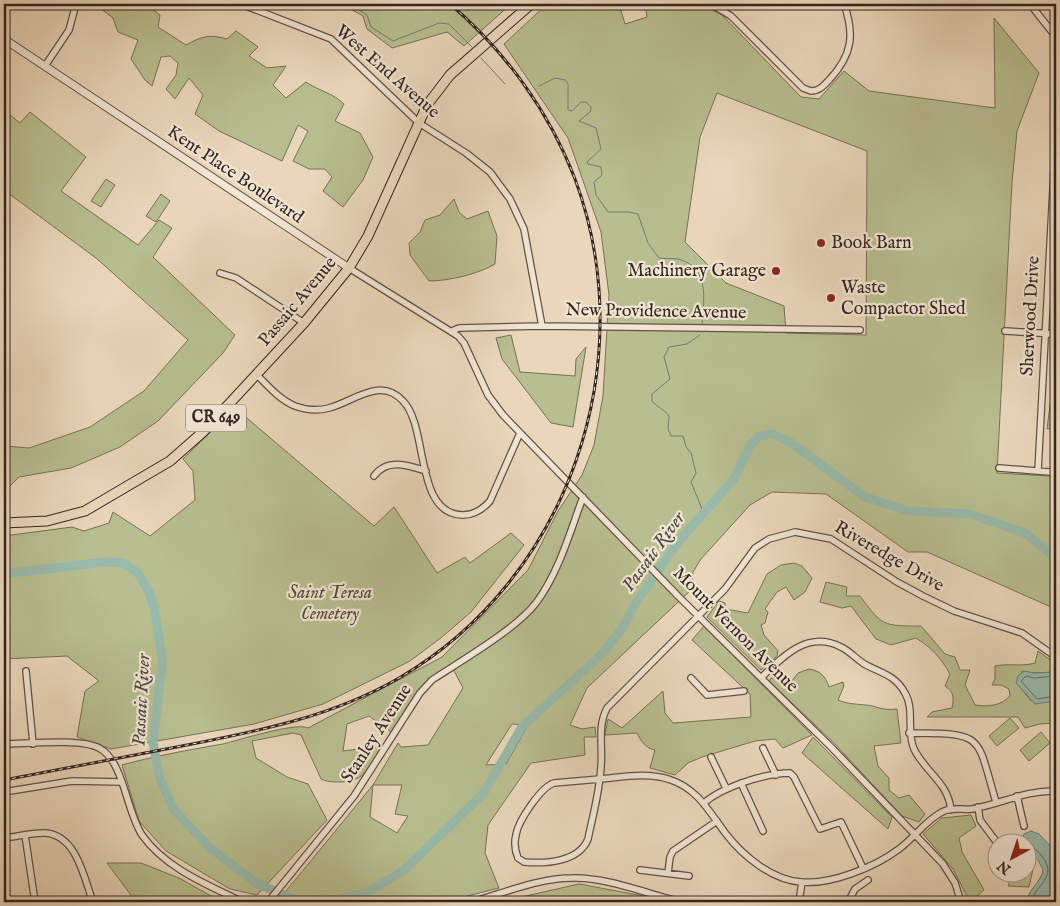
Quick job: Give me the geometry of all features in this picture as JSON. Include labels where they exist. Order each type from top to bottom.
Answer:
[{"type":"main road","name":"Passaic Avenue","points":[[4,523],[60,519],[78,514],[178,455],[203,432],[304,324],[349,268],[368,236],[434,94],[450,75],[531,4]]},
{"type":"street","points":[[45,66],[69,30],[76,4]]},
{"type":"street","name":"West End Avenue","points":[[241,4],[331,39],[419,123],[490,172],[510,199],[529,246],[542,326]]},
{"type":"street","points":[[712,4],[731,16],[804,88],[811,91],[822,87],[841,66],[849,48],[851,26],[844,4]]},
{"type":"street","points":[[1030,4],[1056,36]]},
{"type":"street","name":"Kent Place Boulevard","points":[[4,39],[349,268],[452,331]]},
{"type":"street","name":"Sherwood Drive","points":[[1038,471],[1045,334],[1053,234],[1056,132]]},
{"type":"street","points":[[220,273],[236,278],[304,324]]},
{"type":"street","name":"New Providence Avenue","points":[[452,331],[459,328],[542,326],[860,330]]},
{"type":"street","name":"Mount Vernon Avenue","points":[[452,331],[464,344],[488,396],[520,433],[678,596],[700,615],[762,677],[915,835],[946,869],[955,883],[961,902]]},
{"type":"street","points":[[1005,331],[1056,334]]},
{"type":"street","points":[[257,375],[286,401],[310,409],[331,408],[368,392],[381,391],[397,396],[406,405],[412,418],[432,494],[442,508],[461,515],[478,512],[490,501],[520,433]]},
{"type":"street","points":[[374,476],[382,467],[392,464],[426,471]]},
{"type":"street","points":[[999,468],[1056,471]]},
{"type":"street","name":"Stanley Avenue","points":[[269,901],[354,796],[420,692],[432,680],[514,623],[536,603],[557,566],[583,497]]},
{"type":"street","name":"Riveredge Drive","points":[[600,779],[554,783],[545,787],[516,832],[516,852],[521,861],[529,863],[569,858],[579,853],[588,839],[600,779],[602,764],[600,728],[607,708],[726,589],[755,548],[780,535],[795,532],[811,533],[838,542],[897,582],[937,603],[1026,635],[1056,657]]},
{"type":"street","points":[[762,677],[796,646],[819,642],[841,646],[861,662],[888,674],[898,683],[909,703],[909,733],[918,758],[942,783],[948,794],[951,810]]},
{"type":"street","points":[[26,671],[33,744]]},
{"type":"street","points":[[691,678],[708,695],[744,692]]},
{"type":"street","points":[[909,733],[962,736],[975,741],[984,758],[996,802]]},
{"type":"street","points":[[4,744],[84,744],[98,747],[111,759],[134,820],[153,848],[199,880],[243,902]]},
{"type":"street","points":[[764,748],[776,775]]},
{"type":"street","points":[[711,757],[726,788]]},
{"type":"street","points":[[704,803],[726,788],[787,773],[794,777],[820,830],[841,822],[863,868]]},
{"type":"street","points":[[600,779],[662,777],[682,785],[704,803],[735,844],[759,865],[783,878],[802,882],[834,879],[863,868],[898,850],[938,815],[951,810],[978,807],[1045,790],[1056,791]]},
{"type":"street","points":[[4,792],[72,781],[121,782]]},
{"type":"street","points":[[741,784],[763,831]]},
{"type":"street","points":[[1017,796],[1024,826]]},
{"type":"street","points":[[978,807],[980,820],[990,834]]},
{"type":"street","points":[[668,873],[671,854],[717,821]]},
{"type":"street","points":[[4,838],[47,833],[66,842],[74,853],[93,902]]},
{"type":"street","points":[[25,836],[36,902]]},
{"type":"street","points":[[640,870],[689,876]]},
{"type":"street","points":[[472,902],[544,881],[574,878],[598,881],[681,902]]},
{"type":"street","points":[[848,902],[855,888],[868,880]]},
{"type":"street","points":[[799,902],[802,882]]},
{"type":"green space","points":[[101,4],[146,4],[160,15],[158,27],[186,45],[206,37],[227,39],[236,31],[258,47],[249,56],[267,68],[286,66],[273,85],[286,98],[306,82],[340,100],[344,104],[335,121],[360,133],[373,157],[363,180],[343,207],[323,191],[332,177],[325,169],[309,169],[293,161],[308,131],[298,125],[282,161],[219,131],[195,114],[203,95],[189,78],[175,99],[166,89],[176,75],[178,63],[170,56],[161,57],[152,86],[145,80],[131,59],[138,40],[118,32],[113,18],[100,8]]},
{"type":"green space","points":[[342,4],[511,4],[464,46],[447,32],[392,48],[367,29],[363,16]]},
{"type":"green space","points":[[547,4],[619,4],[625,24],[647,17],[645,4],[700,4],[722,15],[801,97],[819,99],[844,71],[869,91],[995,108],[994,18],[1039,73],[1017,131],[1012,182],[997,473],[1051,476],[1056,481],[1056,611],[1051,607],[927,552],[908,552],[826,494],[772,492],[750,505],[701,559],[693,572],[692,589],[587,688],[570,725],[582,729],[595,727],[596,737],[584,737],[585,755],[531,763],[488,825],[485,853],[499,888],[444,902],[277,902],[373,785],[398,743],[401,747],[428,745],[463,688],[451,665],[424,686],[394,734],[369,716],[347,724],[343,751],[382,746],[366,772],[356,779],[337,782],[321,779],[301,735],[293,733],[252,741],[256,758],[287,777],[308,784],[327,820],[257,895],[230,889],[166,851],[139,821],[122,765],[172,753],[223,744],[280,729],[292,727],[308,728],[442,657],[528,570],[558,511],[582,475],[594,445],[603,396],[609,295],[601,232],[568,138],[504,44]],"holes":[[[717,93],[867,151],[866,335],[786,333],[784,306],[726,283],[685,242],[700,137]],[[512,724],[528,725],[506,764],[486,765]],[[373,785],[402,785],[395,814],[408,816],[397,833],[370,817]]]},
{"type":"green space","points":[[4,110],[20,123],[30,112],[86,157],[61,191],[138,245],[159,220],[172,228],[153,257],[235,335],[223,353],[158,421],[120,447],[71,468],[19,477],[4,492],[4,446],[29,448],[90,427],[144,391],[188,340],[96,258],[4,190]]},
{"type":"green space","points":[[106,179],[115,185],[101,207],[91,201]]},
{"type":"green space","points":[[161,194],[170,201],[156,222],[146,216]]},
{"type":"green space","points":[[454,199],[459,212],[467,219],[488,211],[497,236],[495,264],[463,276],[429,281],[410,255],[409,243],[420,232],[425,220],[440,215]]},
{"type":"green space","points":[[511,335],[520,372],[575,376],[576,359],[586,347],[573,427],[551,423],[502,359],[496,338]]},
{"type":"green space","points":[[1055,365],[1056,428],[1047,429]]},
{"type":"green space","name":"Saint Teresa Cemetery","points":[[235,408],[374,526],[394,507],[437,573],[465,557],[470,563],[511,533],[524,545],[471,612],[442,637],[410,661],[323,704],[254,724],[111,749],[77,737],[85,691],[99,681],[67,656],[4,659],[4,536],[72,527],[84,531],[109,523],[113,512],[150,536],[195,500],[193,471],[183,459]]},
{"type":"green space","points":[[794,563],[802,566],[812,578],[805,592],[794,600],[786,587],[777,592],[765,609],[768,612],[765,623],[761,625],[764,635],[778,651],[777,656],[761,670],[707,617],[719,601],[725,603],[725,609],[748,613],[767,574],[781,565]]},
{"type":"green space","points":[[826,582],[847,587],[846,596],[860,596],[873,613],[884,622],[899,626],[921,626],[945,654],[955,657],[960,670],[970,670],[965,685],[975,705],[994,705],[1010,696],[1009,689],[1001,685],[992,685],[995,679],[995,666],[1035,663],[1038,651],[1056,664],[1056,672],[1034,673],[1022,671],[1019,686],[1031,701],[1056,701],[1056,723],[1040,724],[1025,728],[1018,717],[927,717],[932,712],[952,708],[953,695],[945,686],[950,674],[943,663],[936,654],[916,638],[891,645],[876,639],[851,606],[842,608],[820,602]]},
{"type":"green space","points":[[704,626],[812,735],[783,748],[775,739],[755,741],[702,757],[688,763],[675,775],[650,768],[655,750],[646,746],[637,733],[605,735],[608,719],[622,728],[663,691],[665,713],[673,723],[751,717],[750,694],[692,640]]},
{"type":"green space","points":[[809,669],[817,671],[822,675],[829,687],[843,682],[844,686],[838,700],[883,709],[897,709],[901,743],[874,746],[878,766],[889,778],[889,790],[899,798],[909,795],[925,814],[919,822],[902,816],[834,743],[769,681],[771,678],[791,682],[798,673]]},
{"type":"green space","points":[[1010,718],[1019,728],[997,746],[989,736]]},
{"type":"green space","points":[[1041,732],[1050,743],[1029,761],[1020,750]]},
{"type":"green space","points":[[813,737],[892,817],[888,829],[802,753]]},
{"type":"green space","points":[[971,815],[976,826],[959,838],[962,852],[984,890],[970,902],[953,869],[923,834],[942,818]]},
{"type":"green space","points":[[107,863],[141,863],[179,878],[222,902],[136,902]]},
{"type":"green space","points":[[579,884],[676,902],[499,902]]},
{"type":"green space","points":[[1009,884],[1030,884],[1029,887],[1008,886]]},
{"type":"water","points":[[1024,671],[1034,673],[1056,672],[1056,701],[1035,704],[1016,683],[1018,676]]},
{"type":"water","points":[[1031,831],[1039,834],[1056,852],[1056,891],[1047,902],[1027,902],[1029,894],[1038,884],[1043,870],[1038,860],[1038,834],[1024,834]]},
{"type":"waterway","points":[[350,4],[367,15],[371,27],[393,41],[439,23],[449,24],[472,47]]},
{"type":"waterway","points":[[481,58],[505,84]]},
{"type":"waterway","points":[[539,86],[555,78],[565,80],[568,84],[568,110],[572,111],[581,102],[586,102],[591,107],[591,111],[579,121],[596,128],[601,149],[587,162],[588,164],[601,167],[602,175],[594,182],[596,195],[608,212],[638,214],[648,243],[659,258],[678,259],[696,269],[703,286],[704,295],[702,324]]},
{"type":"waterway","points":[[700,335],[687,344],[669,347],[664,357],[670,379],[652,394],[652,401],[669,416],[668,429],[671,436],[683,436],[686,447],[691,453],[696,473],[691,482],[704,514]]},
{"type":"waterway","name":"Passaic River","points":[[330,902],[370,891],[404,870],[483,794],[522,727],[603,653],[623,627],[635,604],[678,542],[734,479],[751,444],[759,436],[772,434],[790,442],[865,497],[908,511],[970,514],[1025,533],[1056,558]]},
{"type":"waterway","name":"Passaic River","points":[[4,574],[105,562],[124,563],[138,573],[149,592],[154,607],[161,649],[162,664],[153,742],[160,779],[174,810],[210,848],[256,883],[300,902]]},
{"type":"railway","points":[[4,780],[239,735],[321,713],[374,692],[399,678],[458,636],[508,584],[547,525],[576,460],[594,391],[600,320],[594,249],[575,179],[539,106],[507,62],[470,22],[450,4]]},
{"type":"place","name":"Book Barn","points":[[821,243]]},
{"type":"place","name":"Machinery Garage","points":[[776,271]]},
{"type":"place","name":"Waste Compactor Shed","points":[[831,298]]}]
